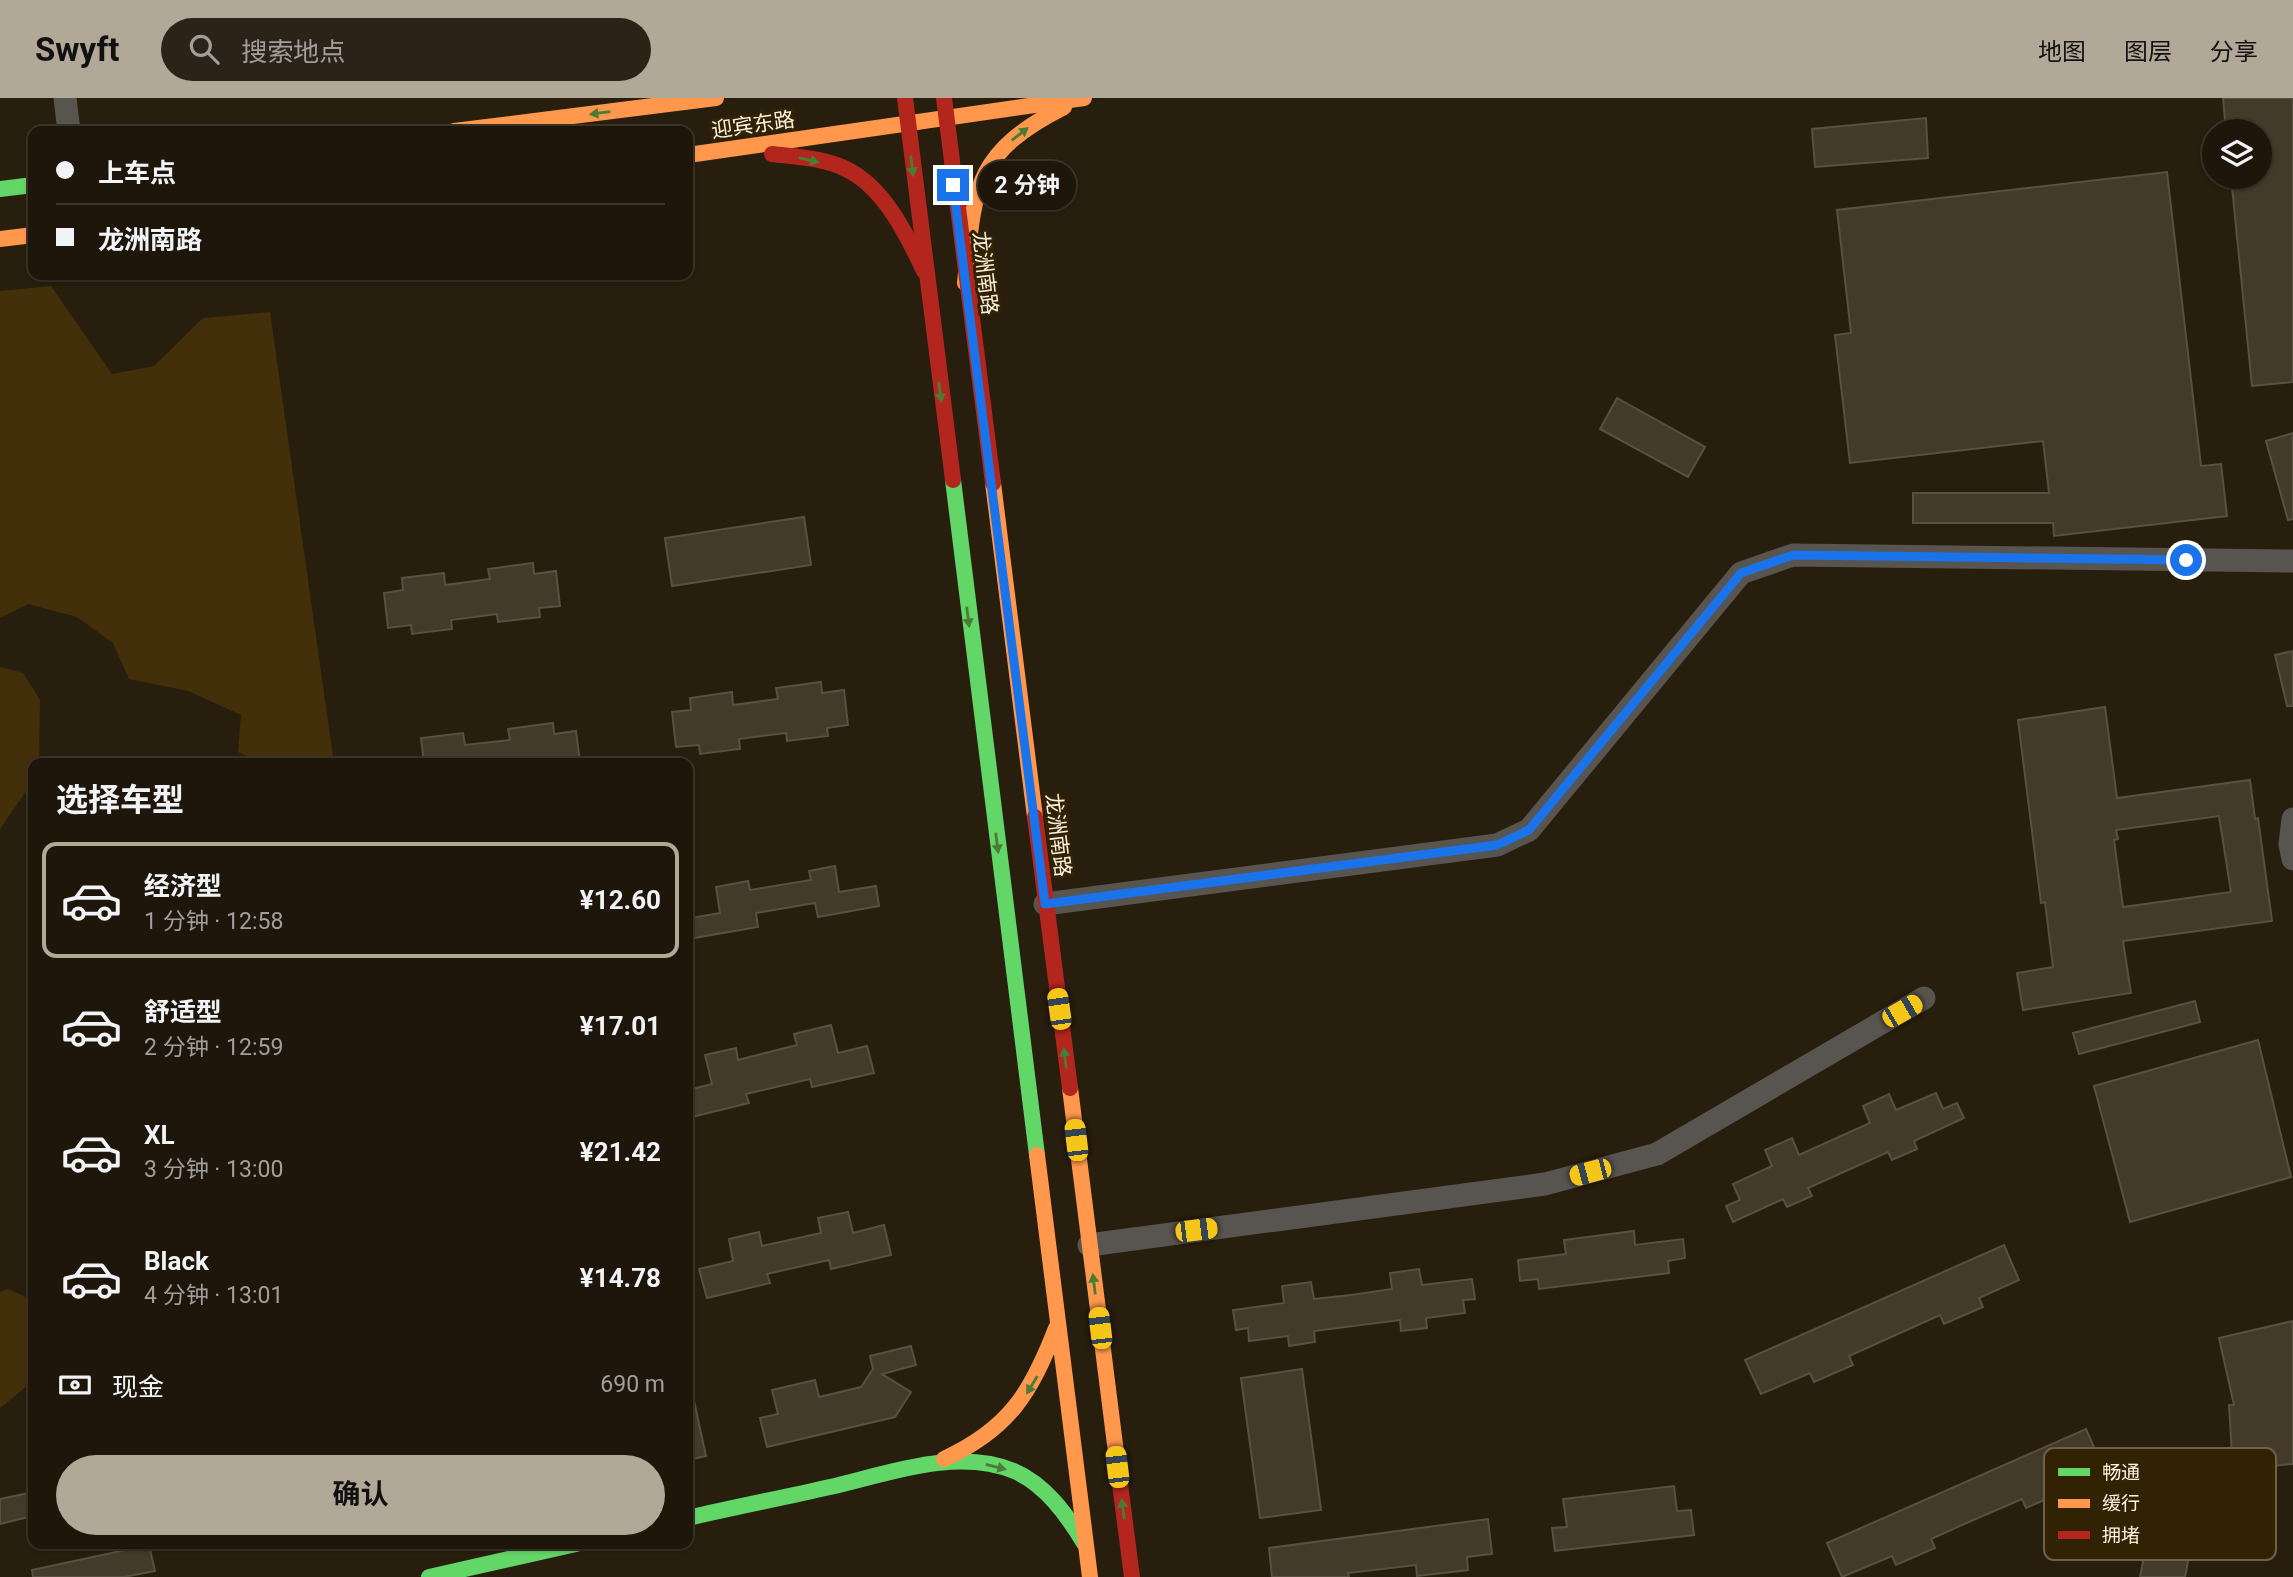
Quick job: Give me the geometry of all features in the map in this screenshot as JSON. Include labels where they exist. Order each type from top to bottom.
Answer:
[{"type":"main road","name":"迎宾东路","points":[[494,126],[716,98]]},
{"type":"main road","points":[[905,98],[924,271],[1090,1577]]},
{"type":"main road","name":"龙洲南路","points":[[944,98],[965,284],[1132,1577]]},
{"type":"main road","name":"迎宾东路","points":[[693,154],[1084,98]]},
{"type":"main road","points":[[965,284],[973,214],[984,170],[1008,144],[1041,118],[1084,98]]},
{"type":"main road","points":[[742,149],[847,170],[878,196],[908,236],[924,271]]},
{"type":"main road","points":[[0,189],[28,185]]},
{"type":"main road","points":[[0,239],[28,236]]},
{"type":"main road","points":[[693,1517],[928,1465],[977,1446],[1009,1417],[1036,1381],[1058,1322]]},
{"type":"main road","points":[[928,1465],[976,1462],[1013,1471],[1040,1488],[1071,1519],[1087,1548]]},
{"type":"main road","points":[[429,1577],[484,1571],[559,1549]]},
{"type":"street","points":[[65,98],[68,126]]},
{"type":"street","points":[[1045,904],[1497,845],[1529,830],[1741,573],[1793,555],[2293,561]]},
{"type":"street","points":[[2293,819],[2290,844],[2293,859]]},
{"type":"street","points":[[1089,1245],[1545,1184],[1657,1154],[1924,998]]},
{"type":"shaded area","points":[[51,286],[112,374],[154,366],[203,318],[270,312],[333,758],[251,758],[238,752],[241,715],[188,691],[129,679],[113,643],[77,617],[28,604],[0,618],[0,291]]},
{"type":"shaded area","points":[[0,667],[23,673],[40,700],[39,758],[28,758],[28,788],[0,829]]},
{"type":"shaded area","points":[[8,1289],[28,1298],[28,1385],[0,1408],[0,1292]]},
{"type":"building","points":[[2223,98],[2293,98],[2293,382],[2252,386],[2232,189],[2272,189],[2272,119],[2225,119]]},
{"type":"building","points":[[1926,118],[1928,158],[1815,167],[1812,129]]},
{"type":"building","points":[[2167,172],[2201,466],[2221,464],[2227,516],[2054,536],[2053,523],[1913,523],[1913,493],[2049,493],[2043,441],[1850,463],[1835,335],[1851,333],[1837,210]]},
{"type":"building","points":[[1617,398],[1705,447],[1688,477],[1600,429]]},
{"type":"building","points":[[2293,433],[2293,519],[2288,520],[2266,441]]},
{"type":"building","points":[[804,517],[811,565],[672,586],[665,538]]},
{"type":"building","points":[[533,563],[534,574],[556,571],[560,606],[539,608],[540,617],[498,622],[497,614],[451,620],[452,629],[412,634],[411,625],[388,628],[384,593],[403,590],[402,578],[444,573],[445,585],[490,579],[488,569]]},
{"type":"building","points":[[2293,651],[2293,706],[2287,706],[2275,655]]},
{"type":"building","points":[[821,682],[822,693],[844,690],[848,725],[827,728],[828,736],[787,741],[786,733],[739,739],[740,749],[700,754],[699,745],[676,747],[672,712],[691,710],[690,698],[732,692],[733,705],[778,699],[776,688]]},
{"type":"building","points":[[2105,707],[2117,798],[2250,780],[2272,921],[2123,941],[2131,993],[2023,1010],[2017,973],[2053,967],[2045,902],[2041,903],[2018,720]],"holes":[[[2219,816],[2231,892],[2123,907],[2114,840],[2118,839],[2116,830]]]},
{"type":"building","points":[[553,723],[554,734],[576,731],[579,758],[423,758],[421,738],[463,733],[465,745],[510,740],[508,729]]},
{"type":"building","points":[[835,866],[839,892],[876,886],[879,906],[818,917],[815,903],[756,913],[758,927],[694,938],[693,918],[720,913],[716,887],[748,881],[750,890],[811,880],[809,871]]},
{"type":"building","points":[[2195,1001],[2200,1022],[2079,1054],[2073,1033]]},
{"type":"building","points":[[831,1025],[838,1053],[867,1046],[874,1073],[812,1087],[810,1079],[746,1094],[749,1103],[693,1117],[693,1089],[712,1084],[705,1055],[736,1048],[738,1060],[797,1045],[794,1034]]},
{"type":"building","points":[[2258,1040],[2291,1177],[2130,1222],[2094,1086]]},
{"type":"building","points":[[1936,1093],[1943,1109],[1957,1103],[1964,1118],[1914,1141],[1917,1149],[1892,1160],[1888,1152],[1808,1188],[1812,1196],[1787,1207],[1783,1199],[1733,1222],[1726,1206],[1740,1200],[1733,1184],[1772,1166],[1765,1150],[1792,1138],[1799,1155],[1870,1123],[1863,1106],[1889,1094],[1896,1110]]},
{"type":"building","points":[[848,1212],[853,1233],[884,1225],[891,1255],[831,1269],[829,1260],[767,1274],[770,1283],[707,1298],[699,1269],[733,1261],[729,1239],[759,1232],[762,1246],[821,1233],[818,1218]]},
{"type":"building","points":[[1634,1231],[1635,1245],[1683,1239],[1685,1258],[1668,1261],[1669,1273],[1539,1289],[1538,1279],[1520,1281],[1518,1260],[1566,1254],[1564,1240]]},
{"type":"building","points":[[2004,1245],[2019,1280],[1979,1298],[1983,1307],[1944,1324],[1940,1315],[1849,1356],[1853,1365],[1814,1382],[1810,1373],[1761,1394],[1745,1360]]},
{"type":"building","points":[[1419,1269],[1422,1285],[1472,1279],[1475,1299],[1463,1300],[1465,1313],[1426,1318],[1427,1328],[1401,1331],[1400,1320],[1314,1331],[1315,1342],[1289,1346],[1288,1336],[1249,1341],[1248,1328],[1236,1330],[1233,1310],[1284,1303],[1282,1286],[1311,1282],[1314,1299],[1351,1295],[1392,1289],[1390,1273]]},
{"type":"building","points":[[2293,1321],[2293,1464],[2276,1465],[2276,1448],[2232,1448],[2229,1405],[2234,1405],[2219,1338]]},
{"type":"building","points":[[911,1346],[916,1365],[882,1374],[911,1392],[895,1417],[767,1447],[760,1418],[778,1414],[772,1390],[815,1380],[819,1397],[861,1387],[873,1369],[870,1356]]},
{"type":"building","points":[[1302,1369],[1321,1510],[1260,1518],[1241,1378]]},
{"type":"building","points":[[693,1401],[694,1401],[706,1456],[693,1459]]},
{"type":"building","points":[[2086,1429],[2094,1448],[2044,1448],[2044,1500],[2026,1508],[2022,1499],[1971,1521],[1931,1539],[1935,1548],[1896,1565],[1892,1556],[1842,1577],[1827,1543]]},
{"type":"building","points":[[1674,1486],[1677,1511],[1691,1510],[1694,1535],[1555,1551],[1552,1528],[1567,1527],[1563,1499]]},
{"type":"building","points":[[28,1493],[28,1517],[0,1524],[0,1499]]},
{"type":"building","points":[[1488,1519],[1492,1554],[1467,1557],[1468,1570],[1417,1576],[1416,1565],[1348,1573],[1349,1577],[1272,1577],[1269,1548]]},
{"type":"building","points":[[130,1549],[150,1549],[155,1571],[124,1577],[33,1577],[32,1570]]},
{"type":"building","points":[[2143,1560],[2188,1560],[2185,1577],[2140,1577]]},
{"type":"traffic: fast","points":[[0,189],[28,186]]},
{"type":"traffic: fast","points":[[953,480],[1037,1155]]},
{"type":"traffic: fast","points":[[693,1517],[922,1465],[969,1462],[992,1464],[1014,1471],[1036,1484],[1063,1511],[1084,1543]]},
{"type":"traffic: fast","points":[[429,1577],[554,1549]]},
{"type":"traffic: slow","points":[[494,126],[716,98]]},
{"type":"traffic: slow","points":[[693,154],[1084,98]]},
{"type":"traffic: slow","points":[[965,283],[971,222],[984,177],[995,158],[1011,141],[1064,107]]},
{"type":"traffic: slow","points":[[0,239],[28,236]]},
{"type":"traffic: slow","points":[[993,483],[1035,817]]},
{"type":"traffic: slow","points":[[1070,1088],[1120,1484]]},
{"type":"traffic: slow","points":[[1037,1155],[1090,1577]]},
{"type":"traffic: slow","points":[[944,1459],[985,1435],[1015,1407],[1037,1372],[1056,1328]]},
{"type":"traffic: jam","points":[[905,98],[953,480]]},
{"type":"traffic: jam","points":[[944,98],[993,483]]},
{"type":"traffic: jam","points":[[772,154],[829,162],[860,177],[893,213],[924,271]]},
{"type":"traffic: jam","points":[[1035,817],[1070,1088]]},
{"type":"traffic: jam","points":[[1120,1484],[1132,1577]]},
{"type":"route","points":[[953,185],[1045,904],[1497,845],[1529,830],[1741,573],[1793,555],[2186,560]]}]
